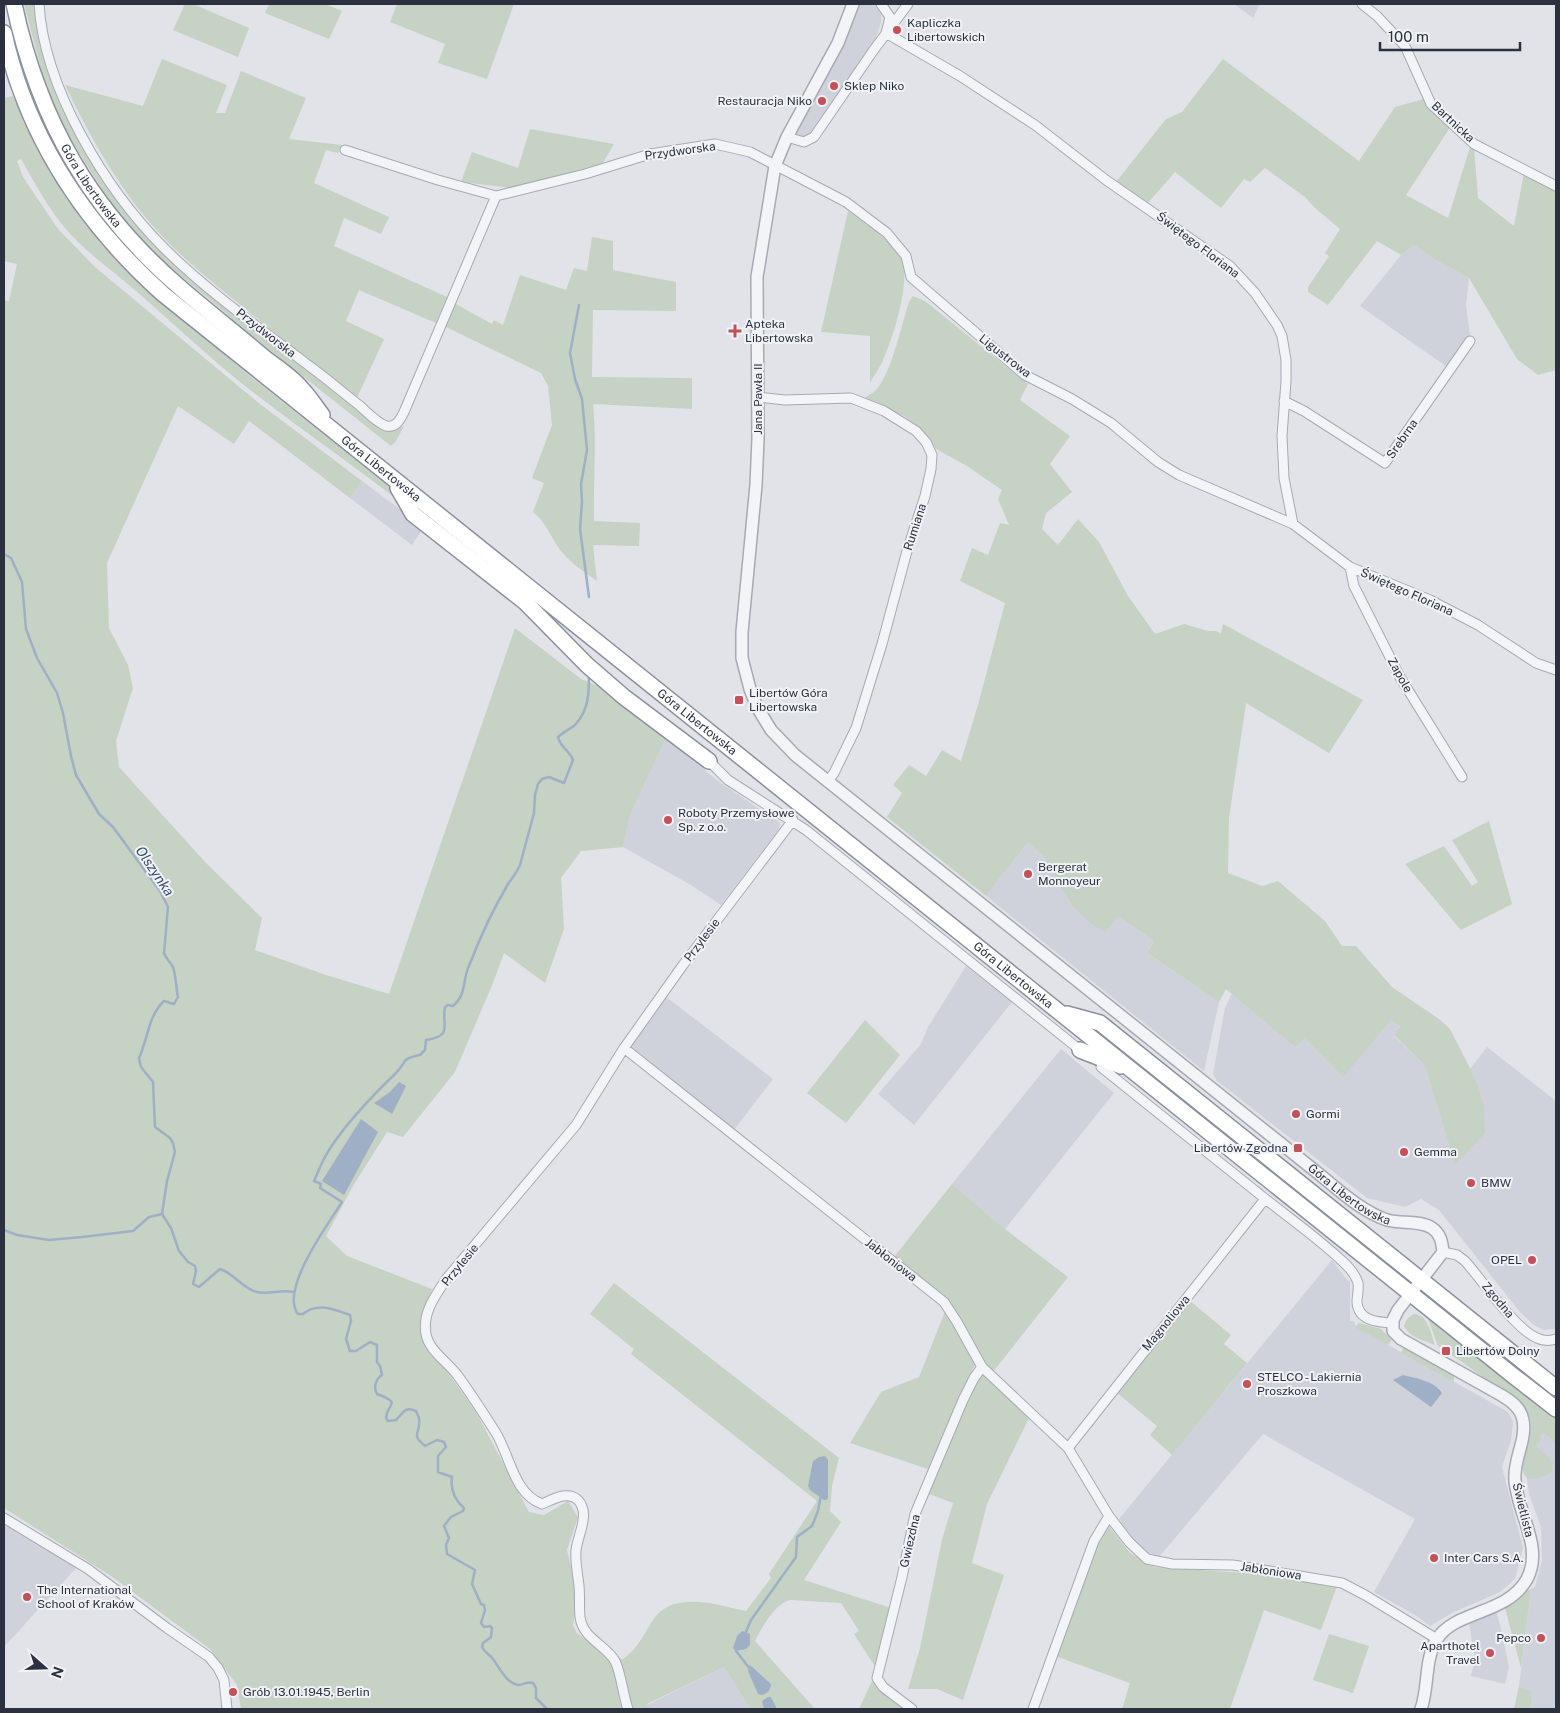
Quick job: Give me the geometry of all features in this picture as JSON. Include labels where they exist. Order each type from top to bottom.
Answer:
[{"type":"highway","name":"Góra Libertowska","points":[[14,4],[29,61],[47,110],[70,157],[110,216],[164,273],[300,386],[334,432]]},
{"type":"highway","name":"Góra Libertowska","points":[[4,33],[16,76],[41,137],[65,182],[103,234],[131,264],[173,303],[1556,1408]]},
{"type":"highway","points":[[392,478],[413,514],[525,602],[587,665],[624,697],[709,761]]},
{"type":"highway","name":"Góra Libertowska","points":[[1059,1011],[1100,1023],[1556,1388]]},
{"type":"highway","points":[[1080,1050],[1135,1072]]},
{"type":"street","name":"Przydworska","points":[[39,4],[47,56],[61,94],[87,145],[130,211],[165,249],[208,287],[386,426],[392,427],[395,425],[404,412],[496,196]]},
{"type":"street","name":"Jana Pawła II","points":[[828,781],[790,750],[771,730],[752,696],[742,662],[742,632],[756,485],[758,439],[757,277],[776,166],[787,137],[838,43],[853,4]]},
{"type":"street","points":[[881,4],[890,18],[886,33]]},
{"type":"street","points":[[787,137],[804,142],[814,137],[908,4]]},
{"type":"street","name":"Bartnicka","points":[[1362,4],[1377,16],[1405,46],[1431,104],[1474,144],[1556,186]]},
{"type":"street","name":"Świętego Floriana","points":[[886,33],[960,76],[1032,124],[1106,180],[1177,228],[1236,272],[1255,293],[1278,325],[1286,360],[1282,436],[1284,478],[1293,524],[1350,567],[1430,600],[1478,625],[1536,663],[1556,670]]},
{"type":"street","name":"Przydworska","points":[[345,150],[438,180],[496,196],[585,174],[650,154],[715,144],[750,152],[776,166]]},
{"type":"street","name":"Ligustrowa","points":[[776,166],[846,202],[886,233],[906,256],[911,277],[1025,375],[1072,399],[1111,423],[1158,462],[1179,475],[1293,524]]},
{"type":"street","name":"Srebrna","points":[[1284,401],[1304,411],[1385,463],[1470,341]]},
{"type":"street","name":"Rumiana","points":[[758,397],[785,400],[851,398],[884,411],[916,431],[926,442],[932,455],[925,496],[856,728],[834,773],[828,781]]},
{"type":"street","name":"Zapole","points":[[1350,567],[1354,586],[1400,677],[1462,777]]},
{"type":"street","name":"Góra Libertowska","points":[[709,761],[728,780],[793,820],[1080,1050]]},
{"type":"street","name":"Góra Libertowska","points":[[828,781],[1356,1204],[1388,1220],[1433,1228],[1440,1236],[1443,1252]]},
{"type":"street","name":"Przylesie","points":[[628,1709],[616,1664],[610,1654],[584,1630],[580,1618],[576,1552],[584,1517],[582,1507],[578,1500],[564,1495],[542,1504],[531,1500],[523,1490],[497,1435],[457,1374],[432,1347],[426,1335],[426,1324],[430,1305],[447,1278],[576,1125],[624,1048],[689,957],[793,820]]},
{"type":"street","name":"Jabłoniowa","points":[[624,1048],[944,1302],[982,1368],[1068,1448],[1109,1516],[1129,1542],[1147,1559],[1172,1564],[1233,1565],[1342,1583],[1437,1639]]},
{"type":"street","points":[[1101,1067],[1265,1199],[1311,1233],[1348,1267],[1357,1281],[1358,1308],[1364,1316],[1375,1321],[1392,1323],[1395,1314],[1410,1293],[1443,1252]]},
{"type":"street","name":"Magnoliowa","points":[[1068,1448],[1265,1199]]},
{"type":"street","name":"Zgodna","points":[[1443,1252],[1457,1255],[1465,1261],[1514,1320],[1527,1332],[1538,1339],[1556,1340]]},
{"type":"street","name":"Świetlista","points":[[1392,1323],[1393,1331],[1401,1339],[1512,1402],[1521,1414],[1524,1423],[1515,1481],[1531,1543],[1533,1563],[1523,1585],[1510,1598],[1451,1625],[1437,1639],[1429,1659],[1426,1689],[1420,1709]]},
{"type":"street","name":"Gwiezdna","points":[[912,1709],[883,1687],[877,1678],[915,1514],[963,1400],[974,1378],[982,1368]]},
{"type":"street","points":[[1034,1709],[1094,1541],[1109,1516]]},
{"type":"street","points":[[4,1518],[88,1569],[166,1628],[209,1657],[218,1668],[224,1680],[227,1709]]},
{"type":"shaded area","points":[[859,4],[874,4],[881,14],[881,23],[875,40],[814,132],[804,138],[792,135],[844,39]]},
{"type":"shaded area","points":[[1234,4],[1260,4],[1253,18]]},
{"type":"shaded area","points":[[1414,245],[1434,259],[1469,278],[1466,305],[1470,337],[1447,367],[1360,306],[1401,255]]},
{"type":"shaded area","points":[[362,481],[424,527],[412,545],[350,498]]},
{"type":"shaded area","points":[[666,738],[718,781],[780,823],[779,829],[721,905],[691,885],[623,847],[630,815]]},
{"type":"shaded area","points":[[1028,842],[1045,858],[1072,905],[1118,916],[1154,941],[1147,953],[1219,1002],[1204,1071],[986,896]]},
{"type":"shaded area","points":[[966,966],[1012,1002],[914,1125],[878,1094],[921,1044],[928,1027]]},
{"type":"shaded area","points":[[1232,993],[1295,1047],[1304,1037],[1391,1020],[1400,1027],[1394,1036],[1425,1066],[1455,1163],[1477,1082],[1470,1069],[1487,1047],[1556,1101],[1556,1329],[1544,1330],[1534,1325],[1520,1312],[1439,1210],[1421,1199],[1405,1207],[1367,1198],[1217,1081],[1213,1074],[1225,1008]]},
{"type":"shaded area","points":[[665,996],[773,1079],[734,1130],[630,1048]]},
{"type":"shaded area","points":[[1061,1049],[1114,1093],[1005,1229],[952,1184]]},
{"type":"shaded area","points":[[1332,1260],[1348,1281],[1350,1280],[1350,1321],[1354,1321],[1356,1327],[1508,1412],[1513,1422],[1511,1440],[1502,1467],[1523,1548],[1515,1579],[1500,1592],[1454,1612],[1430,1626],[1415,1615],[1374,1592],[1415,1519],[1263,1434],[1159,1557],[1142,1550],[1129,1535],[1119,1519]]},
{"type":"shaded area","points":[[1546,1419],[1556,1428],[1556,1709],[1531,1709],[1531,1691],[1519,1686],[1531,1589],[1535,1587],[1542,1560],[1541,1527],[1529,1494],[1526,1472],[1527,1451]]},
{"type":"shaded area","name":"The International School of Kraków","points":[[4,1524],[77,1567],[4,1647]]},
{"type":"shaded area","points":[[1495,1612],[1501,1629],[1509,1667],[1505,1684],[1471,1676],[1475,1659],[1469,1623]]},
{"type":"shaded area","points":[[724,1667],[750,1709],[651,1709],[647,1705]]},
{"type":"green space","points":[[24,4],[35,4],[40,47],[73,126],[153,242],[382,429],[391,431],[404,426],[391,446],[271,351],[163,261],[137,235],[108,199],[65,130],[45,84]]},
{"type":"green space","points":[[185,4],[193,4],[249,28],[238,57],[173,30]]},
{"type":"green space","points":[[269,4],[325,4],[342,11],[329,39],[265,13]]},
{"type":"green space","points":[[397,4],[514,4],[487,79],[438,63],[445,44],[390,22]]},
{"type":"green space","points":[[162,59],[227,85],[216,113],[225,113],[241,71],[306,98],[289,139],[342,145],[338,153],[326,150],[314,183],[389,217],[381,234],[344,218],[334,246],[447,297],[436,323],[359,290],[346,321],[384,339],[356,400],[200,272],[158,232],[122,187],[111,170],[65,85],[143,106]]},
{"type":"green space","points":[[1223,59],[1359,161],[1395,107],[1424,99],[1451,126],[1406,195],[1448,218],[1471,144],[1474,148],[1478,198],[1514,226],[1524,173],[1556,190],[1556,370],[1538,375],[1517,359],[1469,278],[1434,259],[1414,245],[1401,255],[1377,241],[1328,305],[1308,292],[1308,287],[1329,256],[1325,253],[1340,229],[1305,197],[1265,168],[1250,182],[1244,179],[1221,208],[1175,172],[1148,203],[1116,182],[1166,119],[1182,112]]},
{"type":"green space","points":[[13,96],[39,153],[69,202],[116,261],[151,294],[256,381],[430,519],[427,523],[245,386],[87,250],[70,234],[54,214],[21,159],[17,161],[23,177],[58,229],[95,267],[260,404],[362,481],[350,498],[249,421],[234,444],[178,406],[107,563],[109,628],[128,665],[133,688],[116,741],[119,767],[206,863],[262,918],[255,950],[326,975],[389,994],[515,628],[581,679],[611,691],[668,734],[630,815],[623,847],[581,851],[561,878],[564,929],[545,983],[504,953],[455,1072],[403,1137],[387,1132],[353,1186],[326,1236],[347,1256],[432,1289],[421,1323],[422,1336],[476,1412],[529,1512],[544,1515],[568,1501],[578,1517],[567,1550],[578,1596],[573,1625],[577,1633],[608,1657],[623,1659],[638,1644],[656,1616],[665,1608],[675,1604],[687,1602],[711,1603],[746,1611],[771,1578],[769,1574],[817,1501],[631,1354],[634,1349],[590,1314],[614,1283],[839,1458],[832,1486],[830,1511],[841,1522],[804,1580],[891,1608],[876,1668],[854,1634],[859,1631],[841,1603],[790,1600],[784,1602],[769,1617],[755,1641],[815,1709],[750,1709],[724,1667],[647,1704],[651,1709],[241,1709],[237,1685],[210,1649],[111,1576],[4,1508],[4,300],[9,301],[17,264],[4,261],[4,98]]},
{"type":"green space","points":[[530,129],[614,144],[601,166],[512,188],[461,182],[472,152],[518,168]]},
{"type":"green space","points":[[848,211],[895,249],[900,256],[903,266],[903,292],[896,323],[882,363],[870,383],[870,336],[821,332]]},
{"type":"green space","points":[[592,237],[613,241],[613,270],[676,282],[676,311],[593,310],[592,377],[692,378],[692,409],[593,404],[595,433],[594,521],[640,523],[639,546],[593,545],[597,581],[565,555],[557,546],[541,520],[533,512],[544,483],[532,478],[552,425],[548,386],[541,373],[444,326],[454,303],[492,324],[494,320],[503,325],[520,275],[566,290],[574,268],[587,271]]},
{"type":"green space","points":[[913,296],[925,301],[1028,384],[1020,400],[1070,436],[1050,464],[1072,492],[1046,513],[1042,529],[1058,545],[1078,519],[1099,542],[1128,596],[1155,634],[1184,624],[1208,631],[1216,631],[1221,634],[1223,624],[1363,700],[1329,753],[1246,703],[1229,818],[1228,873],[1262,886],[1278,881],[1325,921],[1342,946],[1356,946],[1392,987],[1439,1019],[1450,1029],[1477,1082],[1484,1107],[1485,1133],[1455,1164],[1425,1066],[1394,1035],[1400,1027],[1391,1020],[1343,1077],[1305,1038],[1295,1047],[1226,989],[1219,1002],[1147,953],[1154,941],[1118,916],[1105,932],[1093,925],[1072,905],[1045,858],[1028,842],[986,896],[887,817],[902,793],[893,785],[909,765],[926,776],[942,750],[961,761],[1005,603],[960,581],[972,548],[988,555],[1000,523],[1009,525],[998,499],[1002,490],[967,466],[936,449],[918,426],[904,416],[863,399],[876,390],[886,372],[896,348],[909,302]]},
{"type":"green space","points":[[1489,821],[1512,904],[1461,930],[1405,864],[1444,846],[1472,886],[1478,882],[1452,840]]},
{"type":"green space","points":[[865,1020],[900,1055],[846,1123],[807,1093]]},
{"type":"green space","points":[[952,1184],[1005,1229],[1068,1277],[993,1372],[979,1355],[949,1300],[894,1257]]},
{"type":"green space","points":[[1189,1300],[1231,1335],[1224,1344],[1247,1363],[1172,1455],[1150,1435],[1157,1426],[1116,1392]]},
{"type":"green space","points":[[946,1309],[976,1363],[928,1469],[850,1443],[881,1392],[919,1377]]},
{"type":"green space","points":[[1414,1314],[1423,1317],[1426,1321],[1435,1345],[1417,1338],[1404,1326]]},
{"type":"green space","points":[[1429,1318],[1556,1417],[1556,1443],[1543,1432],[1536,1446],[1553,1462],[1552,1472],[1533,1479],[1526,1477],[1523,1466],[1531,1424],[1525,1406],[1511,1394],[1449,1354],[1450,1352],[1438,1346]]},
{"type":"green space","points":[[1359,1323],[1381,1329],[1392,1340],[1388,1345],[1355,1327]]},
{"type":"green space","points":[[1404,1347],[1454,1374],[1454,1382],[1401,1353]]},
{"type":"green space","points":[[982,1367],[1031,1414],[987,1504],[972,1563],[1004,1575],[963,1700],[937,1689],[908,1689],[920,1648],[942,1540],[953,1503],[924,1492]]},
{"type":"green space","points":[[1108,1525],[1130,1553],[1154,1567],[1275,1575],[1337,1586],[1321,1630],[1264,1610],[1230,1709],[1122,1709],[1130,1683],[1055,1656],[1096,1547]]},
{"type":"green space","points":[[1531,1589],[1521,1668],[1505,1608],[1522,1593]]},
{"type":"green space","points":[[1329,1634],[1369,1646],[1353,1693],[1313,1680]]},
{"type":"green space","points":[[872,1681],[897,1702],[905,1709],[859,1709]]},
{"type":"green space","points":[[1519,1686],[1531,1691],[1531,1709],[1514,1709]]},
{"type":"water","points":[[399,1082],[406,1086],[392,1114],[374,1103],[390,1092]]},
{"type":"water","points":[[361,1119],[378,1132],[344,1195],[322,1181]]},
{"type":"water","points":[[1403,1375],[1430,1383],[1442,1393],[1431,1407],[1393,1380]]},
{"type":"water","points":[[825,1456],[828,1460],[828,1498],[824,1500],[810,1490],[808,1486],[813,1461]]},
{"type":"water","points":[[742,1631],[750,1634],[750,1645],[746,1649],[736,1651],[733,1648],[737,1636]]},
{"type":"water","points":[[750,1665],[771,1684],[769,1690],[762,1695],[758,1694],[748,1671]]},
{"type":"water","points":[[771,1697],[777,1709],[764,1709],[762,1701]]},
{"type":"waterway","points":[[579,305],[570,353],[575,379],[582,399],[587,450],[581,484],[580,529],[589,597]]},
{"type":"waterway","name":"Olszynka","points":[[4,554],[11,558],[22,582],[26,629],[37,658],[57,693],[76,775],[99,814],[113,827],[160,891],[168,907],[164,953],[173,967],[178,997],[174,1004],[164,1001],[159,1007],[151,1021],[139,1058],[141,1067],[153,1082],[155,1127],[170,1138],[175,1152],[167,1181],[162,1214],[171,1228],[179,1251],[188,1262],[195,1266],[196,1271],[193,1284],[199,1287],[220,1269],[230,1274],[247,1288],[257,1292],[293,1292]]},
{"type":"waterway","points":[[547,1709],[536,1698],[536,1688],[533,1683],[514,1684],[503,1674],[482,1647],[483,1643],[491,1637],[492,1628],[490,1626],[484,1627],[481,1623],[485,1610],[472,1584],[475,1570],[447,1554],[446,1545],[449,1538],[444,1526],[451,1517],[463,1511],[464,1508],[454,1494],[452,1477],[438,1472],[438,1456],[446,1447],[444,1442],[437,1440],[425,1446],[418,1439],[419,1417],[416,1411],[409,1409],[396,1420],[388,1421],[386,1418],[387,1413],[392,1402],[377,1394],[375,1389],[377,1381],[382,1375],[377,1362],[377,1345],[370,1342],[356,1351],[350,1351],[346,1339],[351,1321],[350,1315],[320,1307],[308,1310],[303,1314],[298,1314],[294,1303],[295,1289],[308,1257],[342,1202],[320,1188],[321,1184],[314,1181],[323,1161],[351,1120],[399,1070],[404,1062],[409,1058],[420,1055],[425,1050],[426,1040],[440,1036],[443,1033],[445,1007],[448,1005],[453,1006],[457,1003],[462,992],[466,973],[483,932],[520,865],[534,813],[538,784],[542,779],[549,777],[564,783],[573,760],[558,737],[575,725],[586,707],[589,674]]},
{"type":"waterway","points":[[4,1230],[17,1235],[49,1240],[82,1237],[133,1231],[149,1217],[162,1214]]},
{"type":"waterway","points":[[745,1634],[751,1620],[796,1557],[797,1537],[812,1526],[818,1511],[821,1495]]},
{"type":"waterway","points":[[736,1650],[750,1669]]},
{"type":"place","name":"Kapliczka Libertowskich","points":[[897,30]]},
{"type":"place","name":"Sklep Niko","points":[[834,86]]},
{"type":"place","name":"Restauracja Niko","points":[[822,101]]},
{"type":"place","name":"Apteka Libertowska","points":[[735,331]]},
{"type":"place","name":"Libertów Góra Libertowska","points":[[739,700]]},
{"type":"place","name":"Roboty Przemysłowe Sp. z o.o.","points":[[668,820]]},
{"type":"place","name":"Bergerat Monnoyeur","points":[[1028,874]]},
{"type":"place","name":"Gormi","points":[[1296,1114]]},
{"type":"place","name":"Libertów Zgodna","points":[[1298,1148]]},
{"type":"place","name":"Gemma","points":[[1404,1152]]},
{"type":"place","name":"BMW","points":[[1471,1183]]},
{"type":"place","name":"OPEL","points":[[1532,1260]]},
{"type":"place","name":"Libertów Dolny","points":[[1446,1351]]},
{"type":"place","name":"STELCO - Lakiernia Proszkowa","points":[[1247,1384]]},
{"type":"place","name":"Inter Cars S.A.","points":[[1434,1558]]},
{"type":"place","name":"The International School of Kraków","points":[[27,1597]]},
{"type":"place","name":"Pepco","points":[[1541,1638]]},
{"type":"place","name":"Aparthotel Travel","points":[[1490,1653]]},
{"type":"place","name":"Grób 13.01.1945, Berlin","points":[[233,1692]]}]
